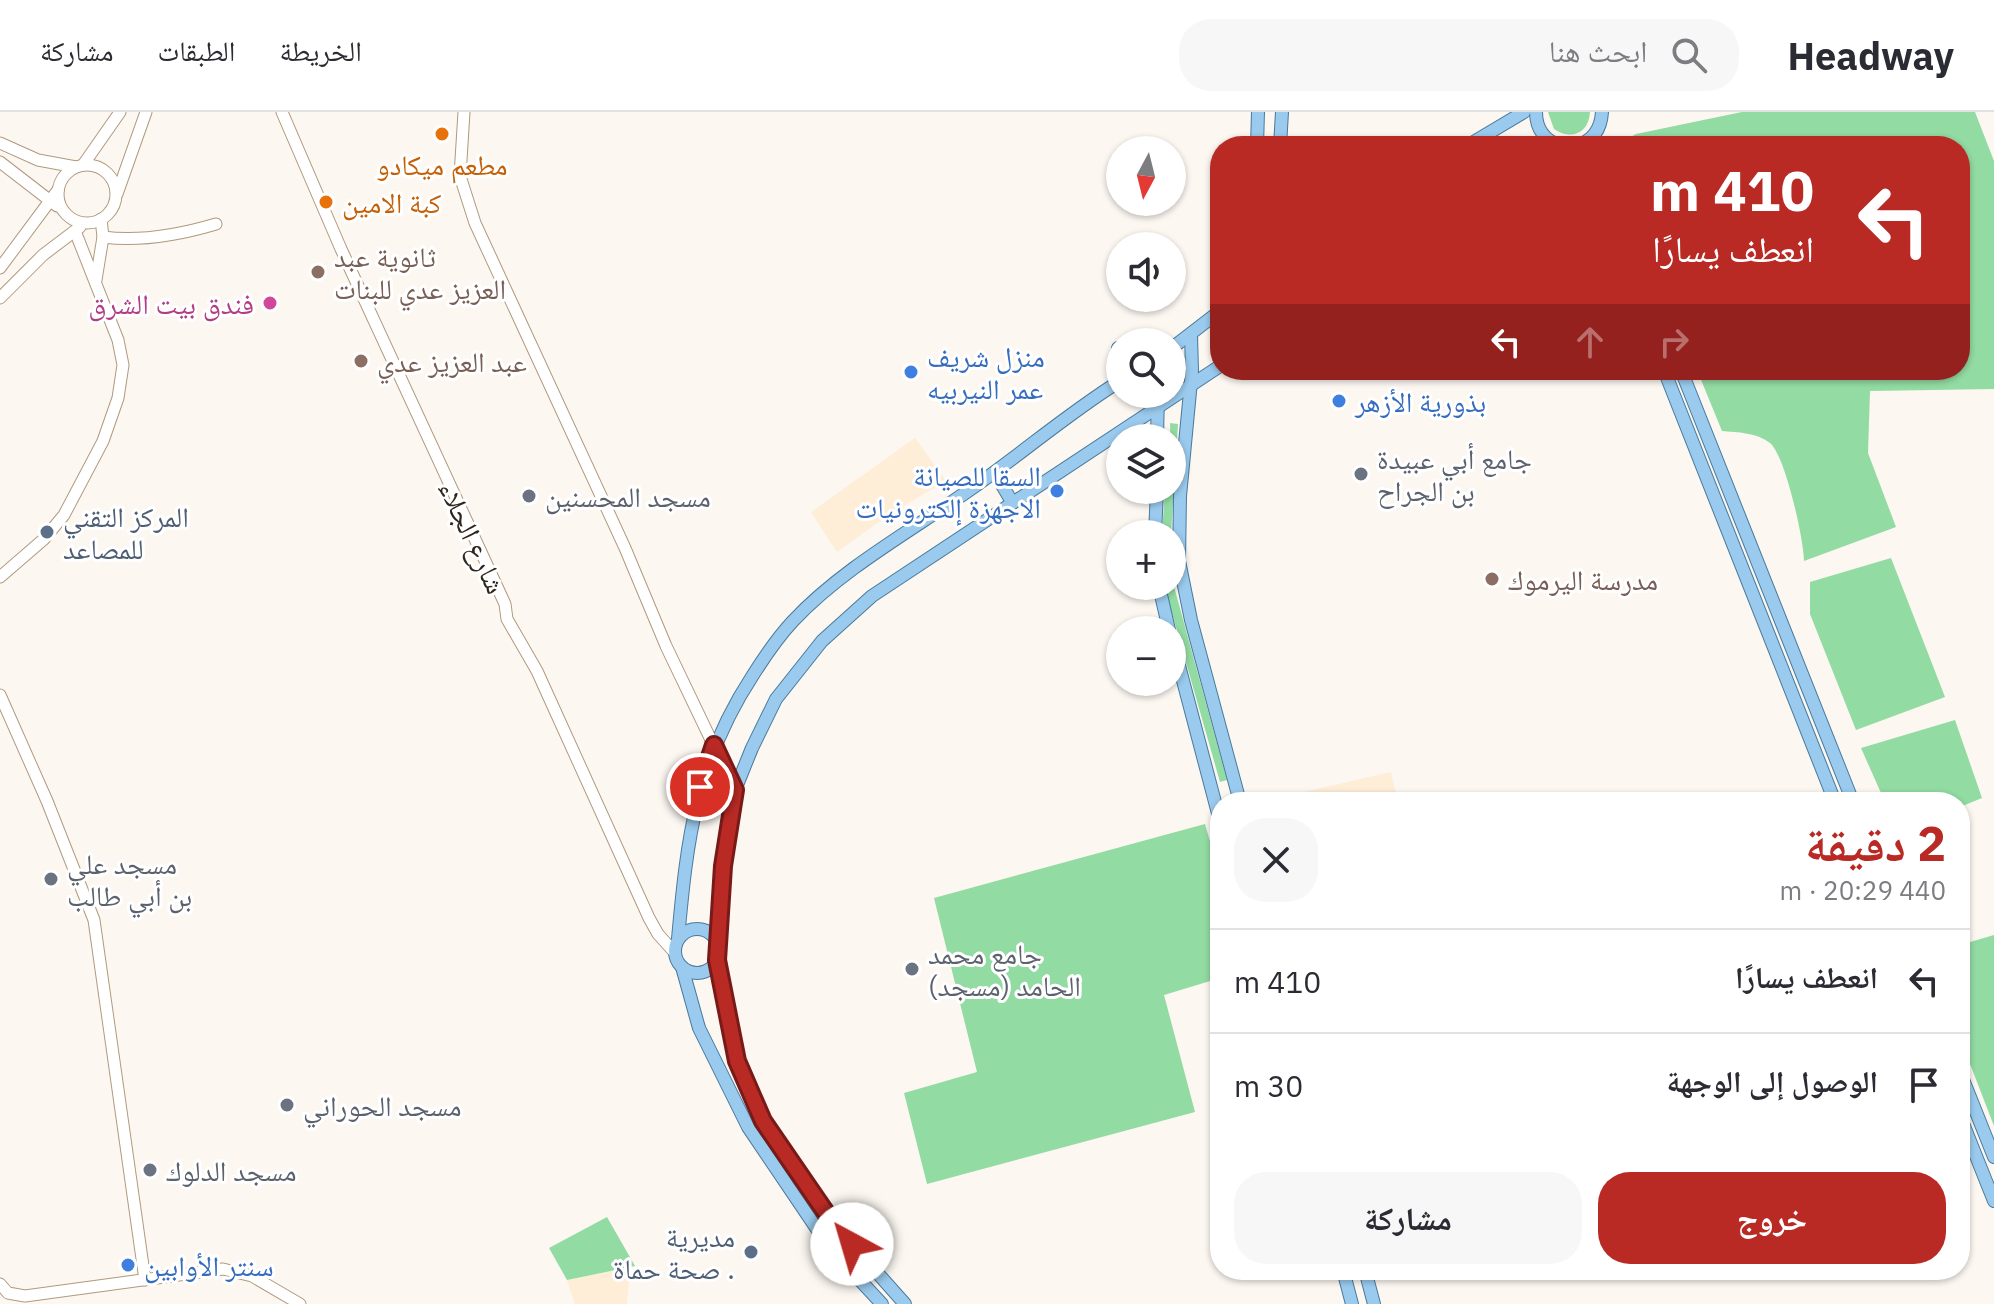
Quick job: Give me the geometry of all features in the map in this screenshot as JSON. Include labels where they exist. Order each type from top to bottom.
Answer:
[{"type":"main road","points":[[0,268],[51,201],[64,175],[80,166],[120,112]]},
{"type":"main road","points":[[0,298],[43,255],[86,223],[101,219],[110,211],[146,112]]},
{"type":"main road","name":"شارع الجلاء","points":[[282,112],[352,274],[505,604],[507,619],[537,671],[649,918],[675,953]]},
{"type":"main road","points":[[464,112],[459,165],[462,190],[661,635],[735,790]]},
{"type":"main road","points":[[1257,136],[1258,112]]},
{"type":"main road","points":[[1281,136],[1282,112]]},
{"type":"main road","points":[[1484,136],[1524,112]]},
{"type":"main road","points":[[1536,112],[1538,127],[1546,136]]},
{"type":"main road","points":[[1598,136],[1602,112]]},
{"type":"main road","points":[[1593,136],[1598,130]]},
{"type":"main road","points":[[0,143],[38,160],[104,170],[111,178],[115,199]]},
{"type":"main road","points":[[0,162],[69,217],[86,223]]},
{"type":"main road","points":[[58,189],[58,201],[63,211]]},
{"type":"main road","points":[[96,280],[103,237],[101,219]]},
{"type":"main road","points":[[103,237],[141,239],[216,224]]},
{"type":"main road","points":[[0,577],[44,539],[64,515],[112,418],[123,365],[118,340],[75,231]]},
{"type":"main road","points":[[1186,338],[1210,319]]},
{"type":"main road","points":[[1191,335],[1190,386],[1180,496],[1179,561],[1191,620],[1237,792]]},
{"type":"main road","points":[[1186,388],[1210,373]]},
{"type":"main road","points":[[1668,380],[1831,792]]},
{"type":"main road","points":[[1685,380],[1849,792]]},
{"type":"main road","points":[[882,1304],[835,1253],[748,1127],[699,1028],[682,967],[675,953],[690,826],[714,745],[736,700],[793,621],[843,577],[995,473],[1106,391]]},
{"type":"main road","points":[[905,1304],[833,1223],[763,1121],[737,1061],[717,960],[723,866],[735,790],[776,699],[822,641],[872,596],[1147,408]]},
{"type":"main road","points":[[995,473],[1012,502]]},
{"type":"main road","points":[[1186,692],[1212,792]]},
{"type":"main road","points":[[0,695],[94,920],[145,1280]]},
{"type":"main road","points":[[678,939],[695,928],[708,931],[717,941]]},
{"type":"main road","points":[[682,967],[687,971],[701,972],[708,970],[717,960]]},
{"type":"main road","points":[[1970,1097],[1994,1157]]},
{"type":"main road","points":[[1970,1141],[1994,1201]]},
{"type":"main road","points":[[0,1284],[8,1293],[25,1296],[223,1269],[252,1276],[300,1304]]},
{"type":"main road","points":[[1346,1280],[1352,1304]]},
{"type":"main road","points":[[1368,1280],[1374,1304]]},
{"type":"main road","points":[[9,1304],[25,1296]]},
{"type":"shaded area","points":[[915,438],[946,481],[890,514],[837,552],[811,512]]},
{"type":"shaded area","points":[[1391,772],[1396,792],[1304,792]]},
{"type":"shaded area","points":[[625,1268],[629,1281],[627,1304],[575,1304],[567,1280]]},
{"type":"green space","points":[[1548,112],[1590,112],[1583,130],[1567,134],[1554,129]]},
{"type":"green space","points":[[1742,112],[1975,112],[1994,161],[1994,389],[1870,391],[1868,453],[1896,527],[1804,561],[1793,499],[1776,451],[1760,437],[1722,431],[1701,380],[1970,380],[1970,136],[1632,136]]},
{"type":"green space","points":[[1164,504],[1173,504],[1172,520],[1163,520]]},
{"type":"green space","points":[[1891,558],[1945,697],[1856,730],[1810,614],[1810,582]]},
{"type":"green space","points":[[1168,600],[1178,600],[1182,616],[1173,616]]},
{"type":"green space","points":[[1186,630],[1227,780],[1220,782],[1186,662]]},
{"type":"green space","points":[[1955,720],[1982,798],[1970,803],[1970,792],[1881,792],[1861,748]]},
{"type":"green space","points":[[1205,824],[1210,841],[1210,981],[1164,995],[1195,1112],[927,1184],[904,1093],[977,1072],[934,898]]},
{"type":"green space","points":[[1994,935],[1994,1126],[1970,1064],[1970,942]]},
{"type":"green space","points":[[607,1217],[635,1266],[567,1280],[549,1248]]},
{"type":"place","name":"مطعم ميكادو","points":[[442,134]]},
{"type":"place","name":"كبة الامين","points":[[326,202]]},
{"type":"place","name":"ثانوية عبد العزيز عدي للبنات","points":[[318,272]]},
{"type":"place","name":"فندق بيت الشرق","points":[[270,303]]},
{"type":"place","name":"عبد العزيز عدي","points":[[361,361]]},
{"type":"place","name":"منزل شريف عمر النيربيه","points":[[911,372]]},
{"type":"place","name":"بذورية الأزهر","points":[[1339,401]]},
{"type":"place","name":"جامع أبي عبيدة بن الجراح","points":[[1361,474]]},
{"type":"place","name":"السقا للصيانة الاجهزة إلكترونيات","points":[[1057,491]]},
{"type":"place","name":"مسجد المحسنين","points":[[529,496]]},
{"type":"place","name":"المركز التقني للمصاعد","points":[[47,532]]},
{"type":"place","name":"مدرسة اليرموك","points":[[1492,579]]},
{"type":"place","name":"مسجد علي بن أبي طالب","points":[[51,879]]},
{"type":"place","name":"جامع محمد الحامد (مسجد)","points":[[912,969]]},
{"type":"place","name":"مسجد الحوراني","points":[[287,1105]]},
{"type":"place","name":"مسجد الدلوك","points":[[150,1170]]},
{"type":"place","name":"مديرية صحة حماة .","points":[[751,1252]]},
{"type":"place","name":"سنتر الأوابين","points":[[128,1265]]},
{"type":"route","points":[[700,787],[714,745],[735,790],[723,866],[717,960],[737,1061],[763,1121],[833,1223],[852,1244]]}]
